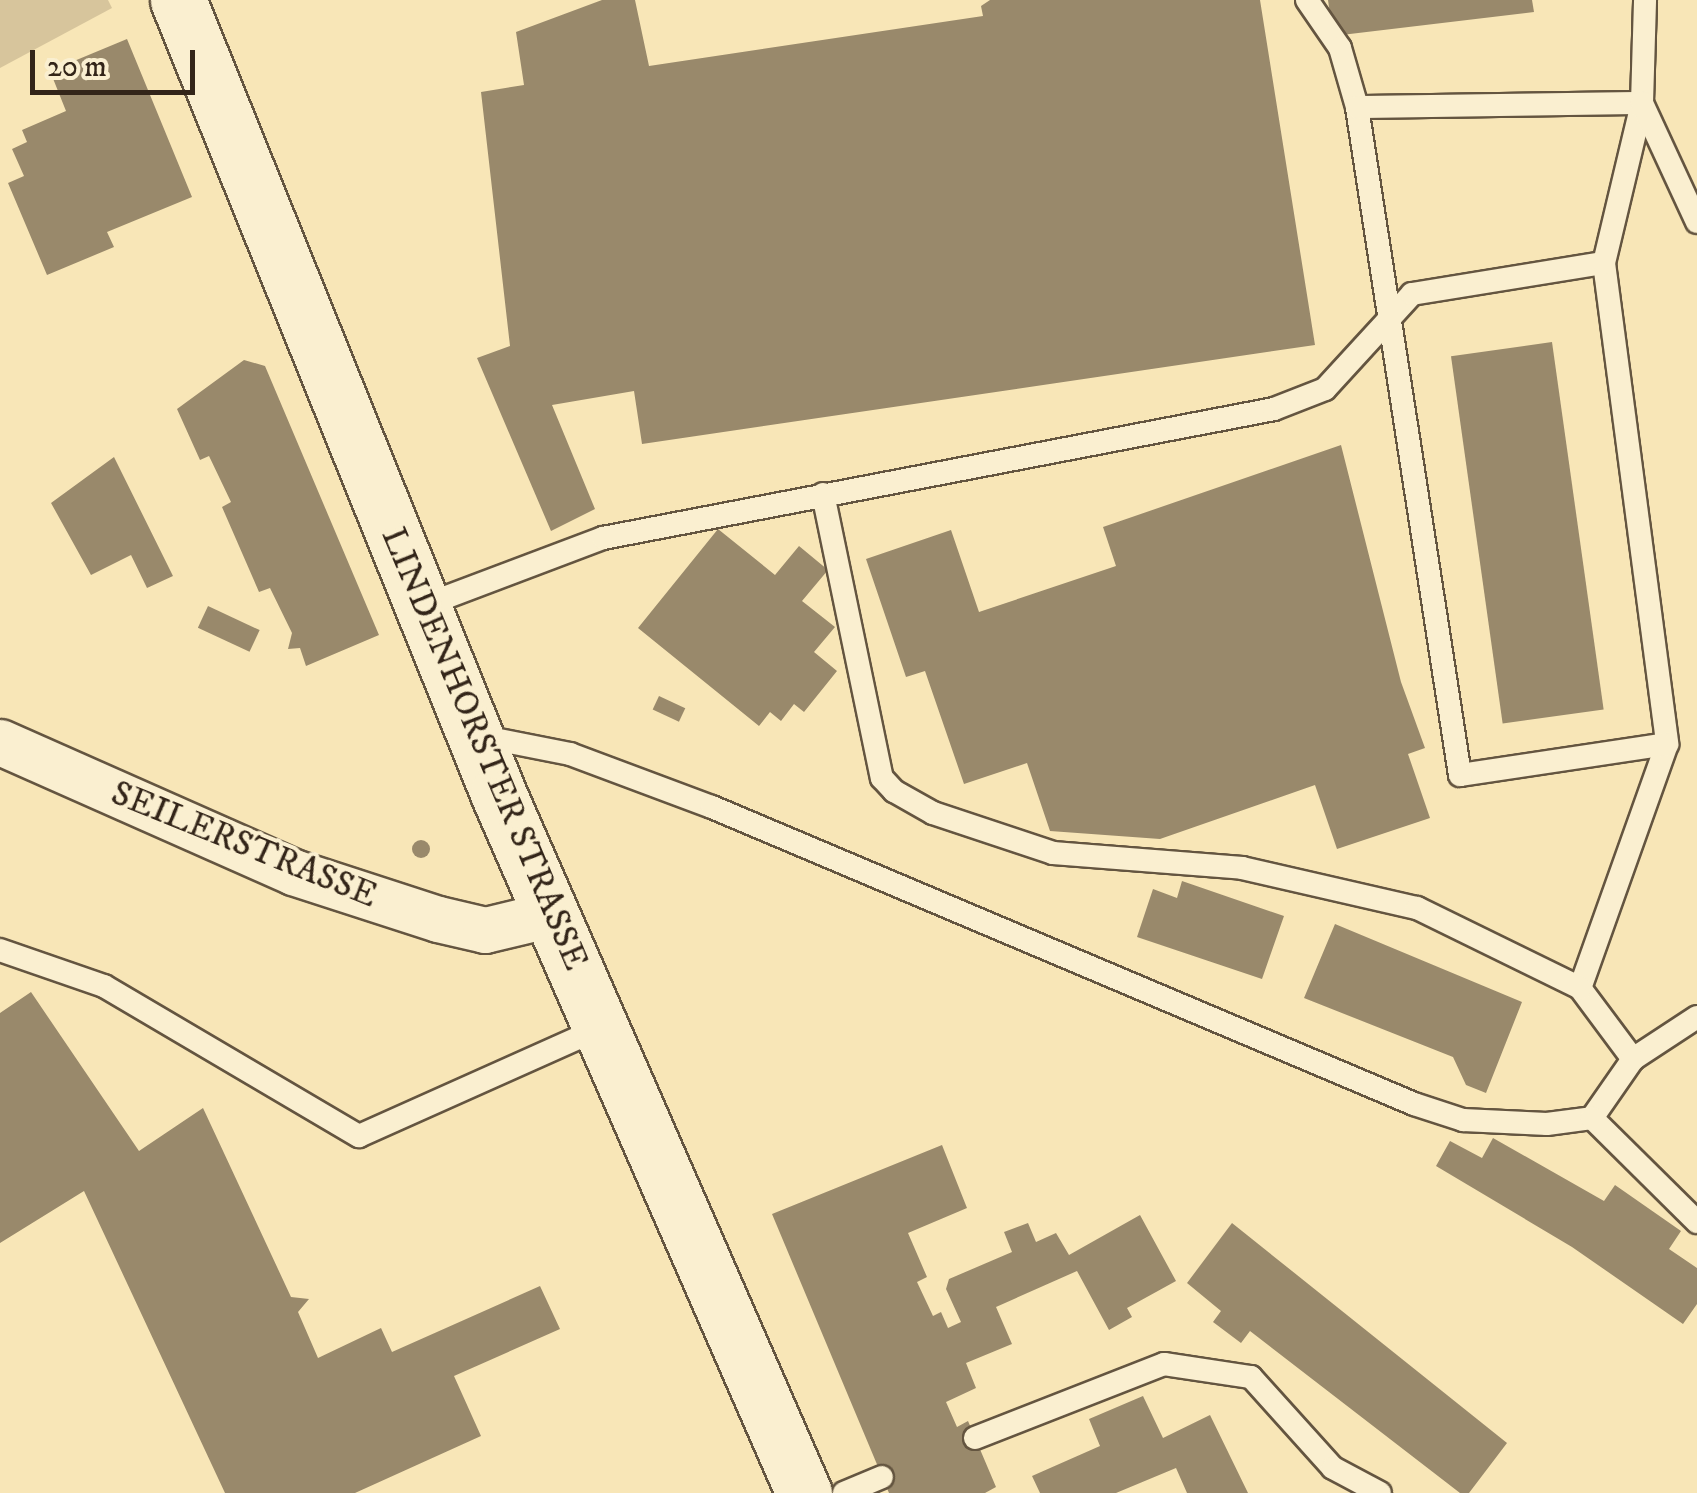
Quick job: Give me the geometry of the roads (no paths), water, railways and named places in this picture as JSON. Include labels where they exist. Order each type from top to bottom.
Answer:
[{"type":"street","name":"LINDENHORSTER STRASSE","points":[[178,0],[475,736],[804,1493]]},
{"type":"street","name":"SEILERSTRASSE","points":[[0,742],[293,872],[438,919],[484,930],[516,928],[551,914]]},
{"type":"lane","points":[[1307,0],[1340,48],[1356,107],[1460,775],[1667,744]]},
{"type":"lane","points":[[1580,988],[1667,744],[1604,263],[1642,103],[1645,0]]},
{"type":"lane","points":[[1356,107],[1642,103]]},
{"type":"lane","points":[[1642,103],[1697,222]]},
{"type":"lane","points":[[423,606],[603,538],[1274,409],[1325,389],[1412,294],[1604,263]]},
{"type":"lane","points":[[822,494],[882,778],[894,791],[934,814],[1053,853],[1242,868],[1417,908],[1580,988],[1632,1060]]},
{"type":"lane","points":[[475,736],[570,754],[712,807],[1414,1104],[1464,1120],[1547,1124],[1592,1118],[1632,1060],[1697,1017]]},
{"type":"lane","points":[[0,950],[104,986],[359,1136],[601,1028]]},
{"type":"lane","points":[[1592,1118],[1697,1222]]},
{"type":"lane","points":[[975,1438],[1164,1364],[1251,1376],[1333,1468],[1380,1493]]},
{"type":"lane","points":[[844,1493],[882,1477]]}]
